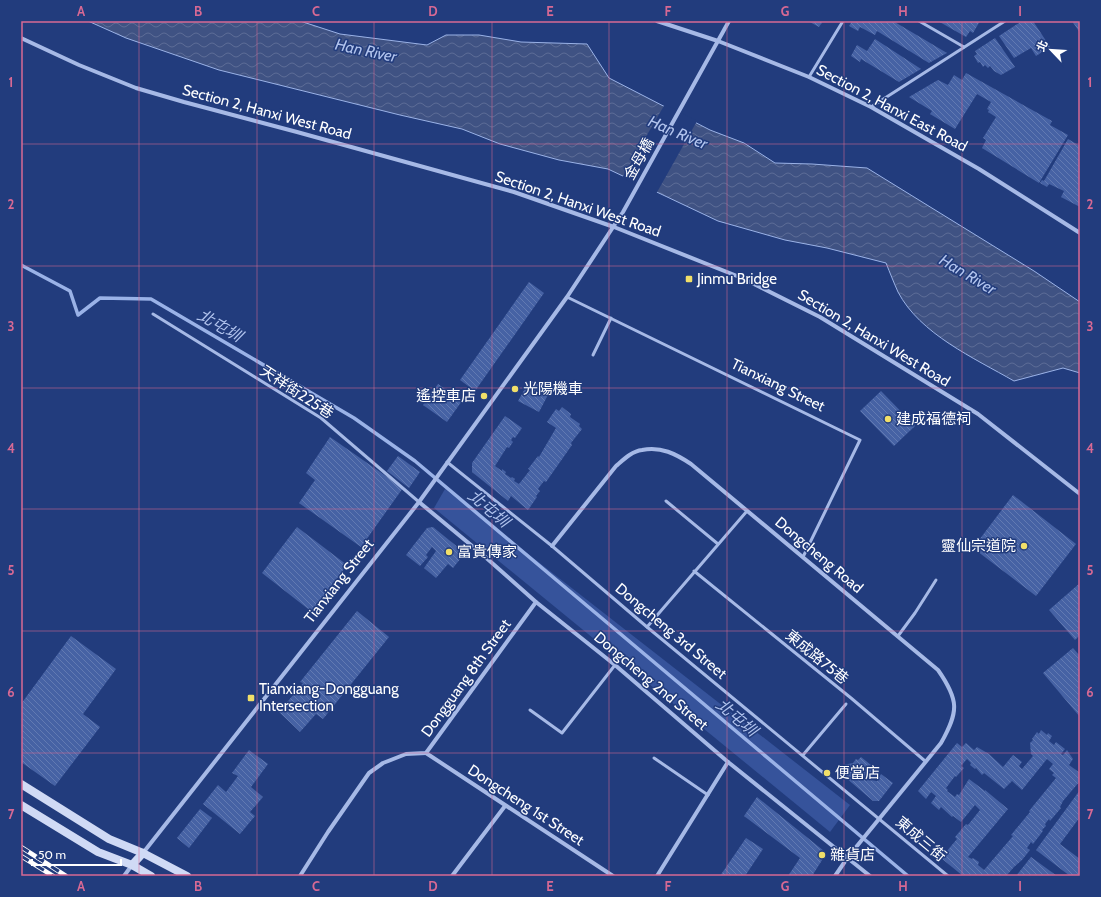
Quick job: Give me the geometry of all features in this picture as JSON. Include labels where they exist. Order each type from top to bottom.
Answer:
[{"type":"street","name":"Section 2, Hanxi East Road","points":[[657,21],[718,41],[809,77],[871,107],[979,169],[1080,233]]},
{"type":"street","name":"金母橋","points":[[623,212],[729,21]]},
{"type":"street","name":"Section 2, Hanxi West Road","points":[[21,38],[136,88],[514,192],[614,227],[742,278],[820,318],[978,414],[1080,494]]},
{"type":"street","name":"Tianxiang Street","points":[[124,876],[418,502],[567,297],[623,212]]},
{"type":"street","name":"Dongcheng Road","points":[[552,546],[616,466],[641,450],[659,450],[674,453],[691,464],[938,670],[950,687],[954,705],[951,724],[941,743],[848,857]]},
{"type":"street","name":"Dongcheng 2nd Street","points":[[418,502],[483,555],[536,602],[616,665],[728,762],[870,876]]},
{"type":"street","name":"Dongguang 8th Street","points":[[300,876],[328,832],[369,773],[383,763],[406,754],[426,753],[536,602]]},
{"type":"street","name":"Dongcheng 1st Street","points":[[426,753],[613,876]]},
{"type":"street","points":[[657,876],[728,762]]},
{"type":"street","points":[[21,784],[109,839],[142,853],[187,876]]},
{"type":"street","points":[[21,805],[98,852],[132,865],[151,876]]},
{"type":"street","points":[[452,876],[505,806]]},
{"type":"street","points":[[835,876],[848,857]]},
{"type":"lane","points":[[809,77],[843,21]]},
{"type":"lane","points":[[919,21],[964,48]]},
{"type":"lane","points":[[871,107],[1005,21]]},
{"type":"lane","name":"Tianxiang Street","points":[[567,297],[860,440],[803,557]]},
{"type":"lane","name":"天祥街225巷","points":[[153,314],[320,418],[418,502]]},
{"type":"lane","points":[[593,355],[611,318]]},
{"type":"lane","name":"Dongcheng 3rd Street","points":[[447,462],[552,546],[647,627],[879,818]]},
{"type":"lane","points":[[666,502],[718,544]]},
{"type":"lane","points":[[647,627],[747,511]]},
{"type":"lane","name":"東成路75巷","points":[[694,571],[851,698],[926,761]]},
{"type":"lane","points":[[898,636],[936,580]]},
{"type":"lane","points":[[530,710],[562,733],[616,665]]},
{"type":"lane","points":[[803,755],[846,704]]},
{"type":"lane","points":[[654,758],[708,794]]},
{"type":"lane","name":"東成三街","points":[[879,818],[948,876]]},
{"type":"shaded area","points":[[445,489],[850,805],[830,832],[434,508]]},
{"type":"water","name":"Han River","points":[[88,21],[300,21],[340,34],[427,45],[446,35],[479,35],[521,42],[587,44],[609,78],[710,130],[744,143],[775,163],[867,168],[1034,271],[1080,302],[1080,373],[1063,368],[1014,381],[966,354],[934,333],[908,307],[898,292],[886,263],[827,248],[785,240],[718,221],[608,169],[559,160],[500,144],[462,129],[219,70],[126,38]]},
{"type":"pier","points":[[665,104],[697,121],[656,194],[622,178]]},
{"type":"building","points":[[808,21],[823,21],[819,27]]},
{"type":"building","points":[[852,21],[893,21],[947,53],[929,63],[877,31],[875,35],[860,27],[858,31],[849,26]]},
{"type":"building","points":[[938,21],[980,21],[973,33],[970,31],[966,37]]},
{"type":"building","points":[[1022,21],[1033,21],[1050,47],[1036,56],[1031,48],[1014,58],[999,36]]},
{"type":"building","points":[[1072,21],[1080,21],[1080,33]]},
{"type":"building","points":[[995,38],[1015,67],[1001,75],[994,71],[990,66],[988,68],[985,65],[983,67],[980,62],[978,63],[974,56],[977,54],[975,51]]},
{"type":"building","points":[[875,39],[921,69],[899,82],[861,59],[860,62],[851,56],[857,45],[867,51]]},
{"type":"building","points":[[966,73],[1052,121],[1050,125],[1068,135],[1039,183],[982,148],[986,140],[983,138],[996,117],[988,112],[989,110],[987,109],[991,102],[977,94],[955,129],[930,114],[932,111],[909,97],[938,80],[948,85],[954,75],[962,80]]},
{"type":"building","points":[[1068,139],[1080,146],[1080,207],[1061,197],[1064,191],[1049,184],[1047,187],[1040,183],[1042,180],[1044,181]]},
{"type":"building","points":[[529,282],[544,293],[475,391],[460,380]]},
{"type":"building","points":[[530,380],[550,391],[539,412],[518,401]]},
{"type":"building","points":[[438,384],[462,401],[447,422],[423,405]]},
{"type":"building","name":"建成福德祠","points":[[881,391],[915,426],[894,446],[860,411]]},
{"type":"building","points":[[562,407],[571,414],[570,417],[580,424],[579,426],[582,429],[571,443],[572,445],[546,482],[544,481],[538,489],[540,491],[528,510],[511,496],[508,501],[472,472],[472,463],[505,416],[522,428],[515,438],[513,437],[511,440],[513,442],[509,448],[507,447],[495,466],[506,472],[505,474],[515,479],[514,481],[519,484],[530,470],[528,469],[538,456],[539,457],[556,428],[547,422],[556,409],[559,411]]},
{"type":"building","points":[[330,437],[403,488],[361,547],[299,503],[315,480],[306,473]]},
{"type":"building","points":[[398,456],[420,472],[409,488],[387,471]]},
{"type":"building","name":"靈仙宗道院","points":[[1013,495],[1076,544],[1036,596],[973,548]]},
{"type":"building","points":[[297,527],[347,565],[312,612],[262,573]]},
{"type":"building","name":"富貴傳家","points":[[433,527],[465,553],[453,568],[448,564],[436,578],[424,568],[436,551],[432,547],[426,555],[428,557],[420,566],[406,555],[427,528]]},
{"type":"building","points":[[1080,583],[1080,635],[1075,640],[1049,610]]},
{"type":"building","points":[[357,611],[389,637],[323,719],[316,714],[300,732],[279,712],[303,683],[300,682]]},
{"type":"building","points":[[71,636],[116,669],[83,714],[100,727],[55,786],[21,762],[21,704]]},
{"type":"building","points":[[1073,648],[1080,656],[1080,717],[1043,673]]},
{"type":"building","points":[[1041,730],[1047,735],[1048,733],[1052,736],[1049,741],[1054,745],[1056,742],[1065,749],[1061,754],[1063,755],[1067,750],[1073,759],[1069,765],[1080,773],[1080,781],[1063,801],[1060,807],[1061,808],[1050,821],[1049,819],[1045,824],[1046,826],[1042,830],[1043,831],[1033,844],[1031,842],[1027,848],[1030,850],[1007,875],[1009,876],[963,876],[941,858],[957,839],[955,837],[966,824],[968,825],[980,810],[975,805],[961,822],[953,816],[952,817],[941,807],[939,810],[931,803],[936,796],[931,792],[926,799],[918,791],[957,743],[962,747],[966,743],[974,750],[977,747],[989,754],[1003,767],[1013,755],[1022,762],[1019,766],[1022,769],[1033,756],[1031,754],[1030,743],[1037,732],[1039,734]],"holes":[[[967,759],[971,763],[970,765],[975,769],[976,768],[982,775],[984,773],[1004,789],[1012,781],[1022,790],[1047,759],[1053,764],[1049,769],[1054,773],[1052,775],[1056,778],[1011,835],[1013,836],[984,870],[978,865],[979,862],[968,857],[1008,809],[969,779],[959,795],[957,794],[955,797],[947,791],[948,790],[946,788],[955,776],[956,777],[964,768],[961,766]]]},
{"type":"building","points":[[249,750],[268,764],[251,787],[263,797],[250,812],[255,816],[240,834],[203,804],[218,785],[226,792],[238,776],[232,773]]},
{"type":"building","points":[[861,757],[871,765],[873,769],[871,772],[868,772],[870,774],[868,778],[870,780],[877,781],[881,774],[893,783],[879,801],[873,801],[838,771],[843,765],[853,763],[856,759],[858,760]]},
{"type":"building","points":[[1080,790],[1080,817],[1060,844],[1080,859],[1080,876],[1070,876],[1036,850]]},
{"type":"building","points":[[757,797],[824,851],[824,857],[812,876],[788,876],[800,858],[744,816]]},
{"type":"building","points":[[200,809],[212,818],[189,848],[177,838]]},
{"type":"building","points":[[746,838],[763,849],[745,876],[720,876]]},
{"type":"building","points":[[1031,857],[1057,876],[1016,876]]},
{"type":"waterway","name":"北屯圳","points":[[21,265],[70,291],[78,315],[100,298],[151,299],[354,418],[415,461],[908,876]]},
{"type":"railway","points":[[21,847],[66,876]]},
{"type":"railway","points":[[21,856],[53,876]]},
{"type":"place","name":"Jinmu Bridge","points":[[689,279]]},
{"type":"place","name":"光陽機車","points":[[515,389]]},
{"type":"place","name":"遙控車店","points":[[484,396]]},
{"type":"place","name":"建成福德祠","points":[[888,419]]},
{"type":"place","name":"靈仙宗道院","points":[[1024,546]]},
{"type":"place","name":"富貴傳家","points":[[449,552]]},
{"type":"place","name":"Tianxiang-Dongguang Intersection","points":[[251,698]]},
{"type":"place","name":"便當店","points":[[827,773]]},
{"type":"place","name":"雜貨店","points":[[822,855]]}]
